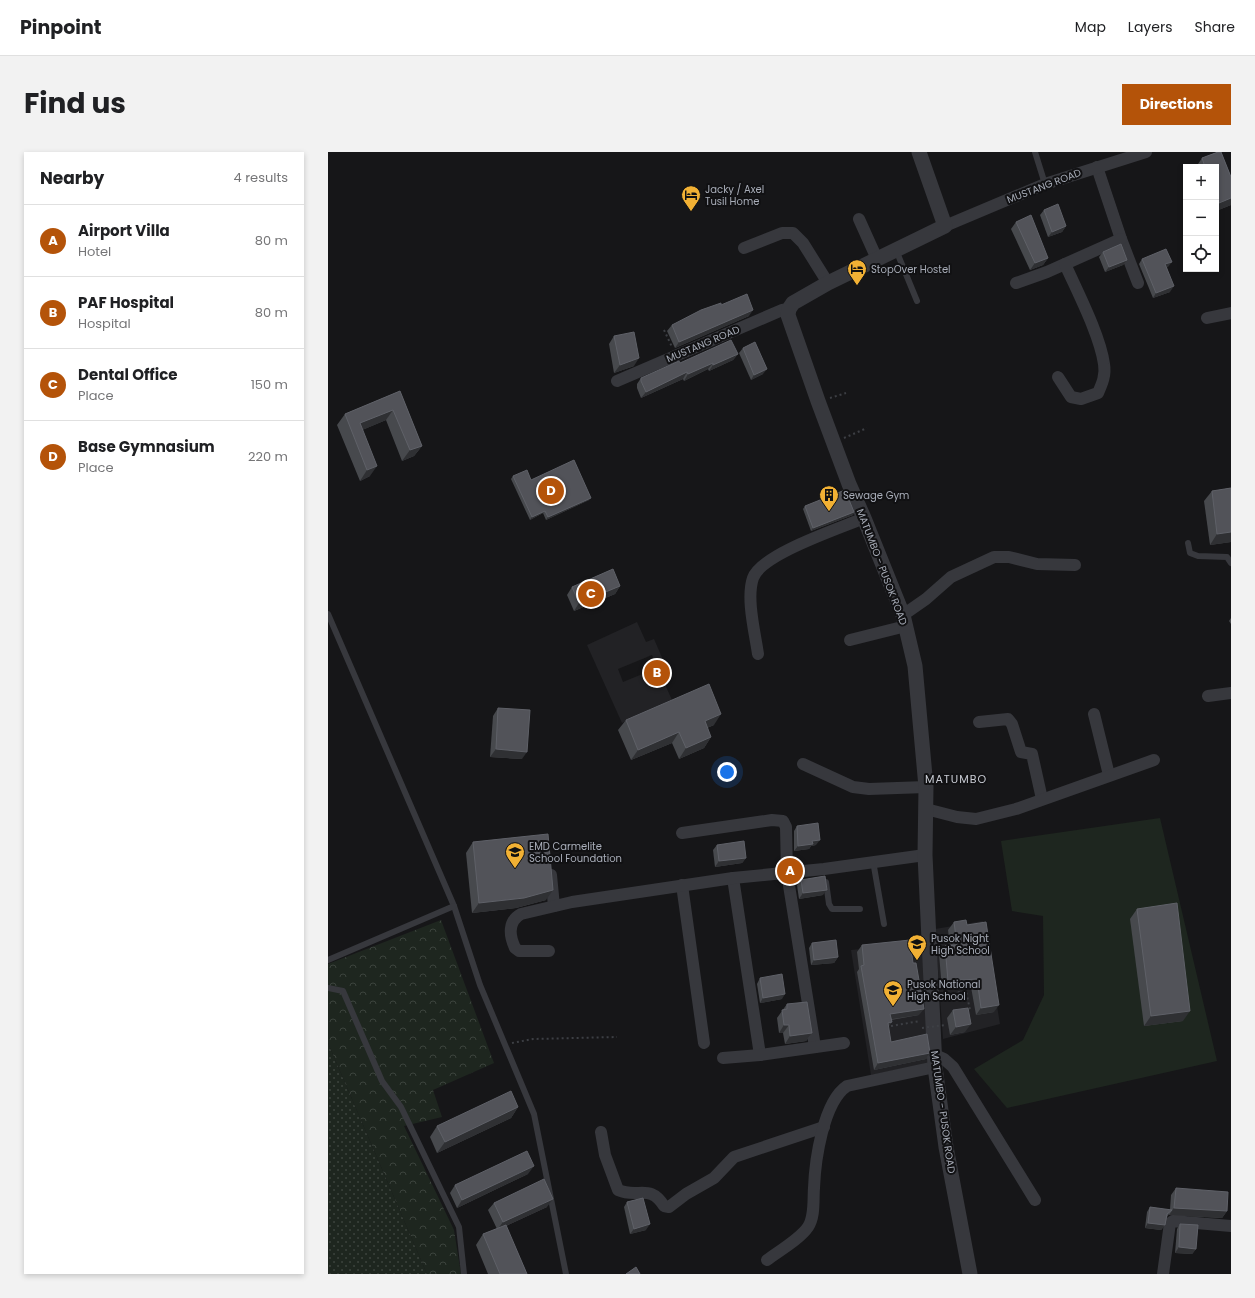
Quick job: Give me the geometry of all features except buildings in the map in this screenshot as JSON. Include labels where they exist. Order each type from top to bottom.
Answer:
[{"type":"street","points":[[789,309],[793,303],[828,283],[944,226],[919,152]]},
{"type":"street","name":"MUSTANG ROAD","points":[[944,226],[1044,184],[1146,152]]},
{"type":"street","points":[[1097,167],[1138,284]]},
{"type":"street","points":[[859,219],[877,259]]},
{"type":"street","points":[[744,248],[782,233],[793,233],[803,242],[828,283]]},
{"type":"street","points":[[1016,283],[1047,272],[1121,239]]},
{"type":"street","points":[[1058,377],[1071,397],[1081,399],[1098,393],[1104,381],[1104,365],[1101,349],[1065,264]]},
{"type":"street","name":"MUSTANG ROAD","points":[[617,381],[782,310],[789,309]]},
{"type":"street","name":"MATUMBO - PUSOK ROAD","points":[[789,309],[788,315],[833,442],[904,621],[915,666],[926,787],[925,855],[935,1061],[946,1147],[970,1274]]},
{"type":"street","points":[[1207,318],[1231,313]]},
{"type":"street","points":[[758,654],[751,593],[753,577],[758,570],[771,558],[864,518]]},
{"type":"street","points":[[850,640],[904,621],[951,577],[994,557],[1009,557],[1037,564],[1075,566]]},
{"type":"street","points":[[1208,696],[1231,693]]},
{"type":"street","points":[[1094,714],[1109,775]]},
{"type":"street","points":[[979,722],[1008,719],[1012,724],[1021,752],[1032,754],[1042,800]]},
{"type":"street","points":[[926,809],[957,817],[976,819],[1016,809],[1154,760]]},
{"type":"street","points":[[803,764],[853,787],[869,789],[926,787]]},
{"type":"street","points":[[682,833],[772,820],[783,821],[786,827],[787,873],[815,1047]]},
{"type":"street","points":[[549,951],[519,951],[513,944],[510,926],[514,918],[521,914],[554,906],[733,878],[824,869],[925,855]]},
{"type":"street","points":[[550,860],[554,906]]},
{"type":"street","points":[[733,878],[760,1055]]},
{"type":"street","points":[[682,886],[704,1043]]},
{"type":"street","points":[[723,1058],[760,1055],[844,1043]]},
{"type":"street","points":[[767,1260],[808,1227],[812,1218],[815,1162],[824,1127],[836,1098],[841,1090],[847,1086],[935,1061],[944,1059],[953,1067],[1035,1200]]},
{"type":"street","points":[[601,1132],[605,1156],[618,1190],[631,1194],[650,1192],[658,1196],[664,1206],[669,1207],[686,1194],[714,1178],[734,1157],[824,1127]]},
{"type":"street","points":[[1163,1274],[1170,1223],[1173,1221],[1231,1226]]},
{"type":"lane","points":[[1035,152],[1044,184]]},
{"type":"lane","points":[[896,250],[917,301]]},
{"type":"lane","points":[[1188,543],[1190,553],[1198,556],[1227,557],[1231,563]]},
{"type":"lane","points":[[328,614],[454,906],[480,985],[534,1114],[566,1274]]},
{"type":"lane","points":[[873,861],[884,924]]},
{"type":"lane","points":[[824,869],[828,904],[832,909],[860,909]]},
{"type":"lane","points":[[328,960],[454,906]]},
{"type":"lane","points":[[328,988],[343,991],[382,1081],[401,1106],[459,1227],[464,1274]]},
{"type":"path","points":[[664,330],[676,355]]},
{"type":"path","points":[[818,401],[846,393]]},
{"type":"path","points":[[833,442],[867,428]]},
{"type":"path","points":[[943,1001],[943,995],[966,991],[970,1010]]},
{"type":"path","points":[[891,1026],[920,1021]]},
{"type":"path","points":[[922,1028],[945,1025]]},
{"type":"path","points":[[505,1044],[533,1039],[617,1037]]},
{"type":"shaded area","points":[[637,622],[646,642],[654,639],[670,676],[663,680],[672,700],[622,723],[587,645]],"holes":[[[652,655],[657,668],[623,682],[618,669]]]},
{"type":"shaded area","name":"Pusok National High School","points":[[983,921],[1000,1024],[943,1039],[935,929]]},
{"type":"shaded area","name":"Pusok National High School","points":[[922,943],[931,1063],[871,1075],[851,950]]},
{"type":"green space","points":[[1160,818],[1217,1061],[1007,1108],[974,1069],[1023,1040],[1044,995],[1043,916],[1012,911],[1001,841]]},
{"type":"green space","points":[[441,920],[494,1063],[433,1090],[442,1117],[404,1126],[454,1230],[461,1274],[427,1274],[328,1043],[328,964]]},
{"type":"green space","points":[[328,1043],[427,1274],[328,1274]]},
{"type":"place","name":"Jacky / Axel Tusil Home","points":[[691,212]]},
{"type":"place","name":"StopOver Hostel","points":[[857,286]]},
{"type":"place","name":"Base Gymnasium","points":[[551,491]]},
{"type":"place","name":"Sewage Gym","points":[[829,512]]},
{"type":"place","name":"Dental Office","points":[[591,594]]},
{"type":"place","name":"PAF Hospital","points":[[657,673]]},
{"type":"place","name":"EMD Carmelite School Foundation","points":[[515,869]]},
{"type":"place","name":"Airport Villa","points":[[790,871]]},
{"type":"place","name":"Pusok Night High School","points":[[917,961]]},
{"type":"place","name":"Pusok National High School","points":[[893,1007]]},
{"type":"district","name":"MATUMBO","points":[[956,779]]}]
